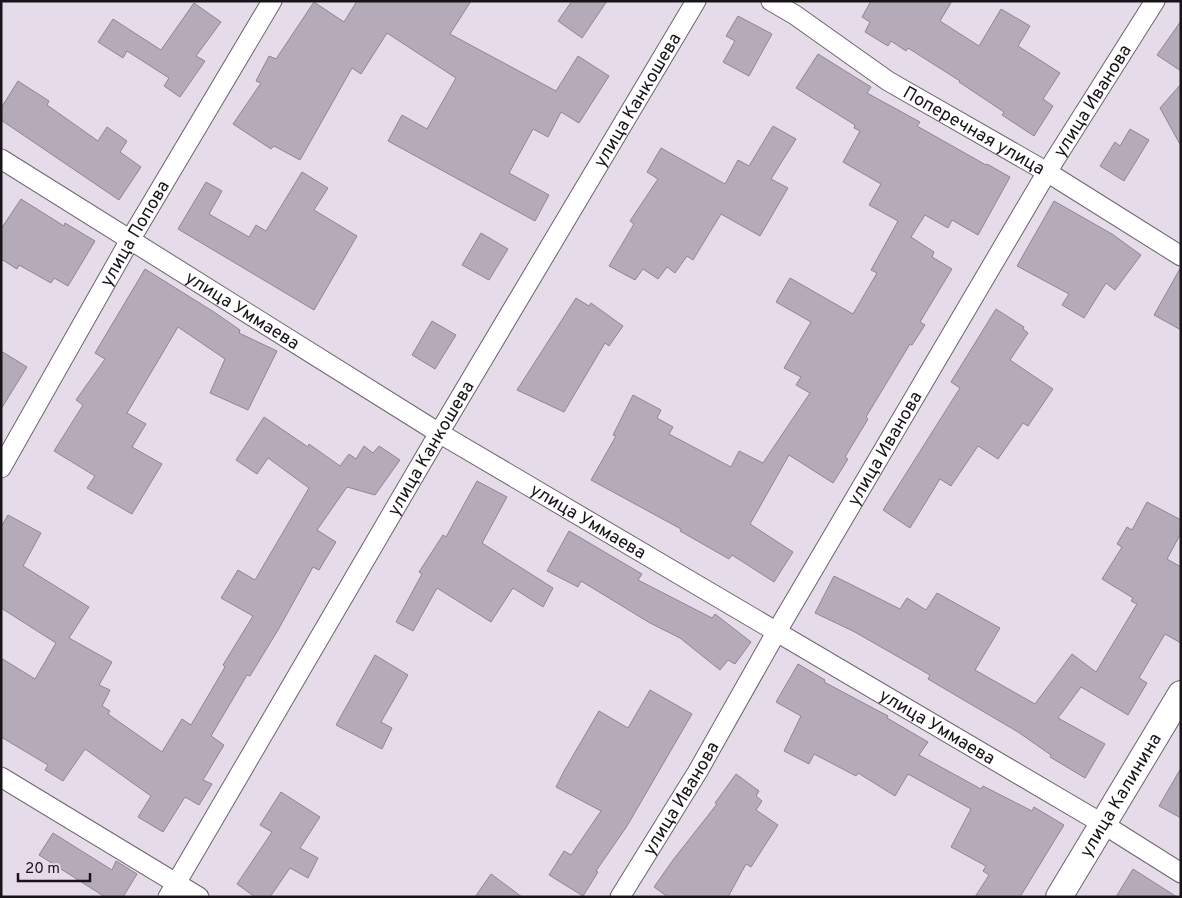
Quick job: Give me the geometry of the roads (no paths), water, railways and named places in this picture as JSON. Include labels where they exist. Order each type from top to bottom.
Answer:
[{"type":"street","name":"улица Попова","points":[[1,468],[130,240],[272,1]]},
{"type":"street","name":"улица Канкошева","points":[[172,890],[439,433],[696,1]]},
{"type":"street","name":"Поперечная улица","points":[[771,1],[795,15],[888,81],[1046,172],[1181,256]]},
{"type":"street","name":"улица Иванова","points":[[620,897],[698,771],[777,631],[1046,172],[1155,1]]},
{"type":"street","name":"улица Уммаева","points":[[1,159],[439,433],[1104,824],[1181,874]]},
{"type":"street","name":"улица Калинина","points":[[1059,897],[1181,694]]},
{"type":"street","points":[[1,776],[172,890],[199,897]]}]
